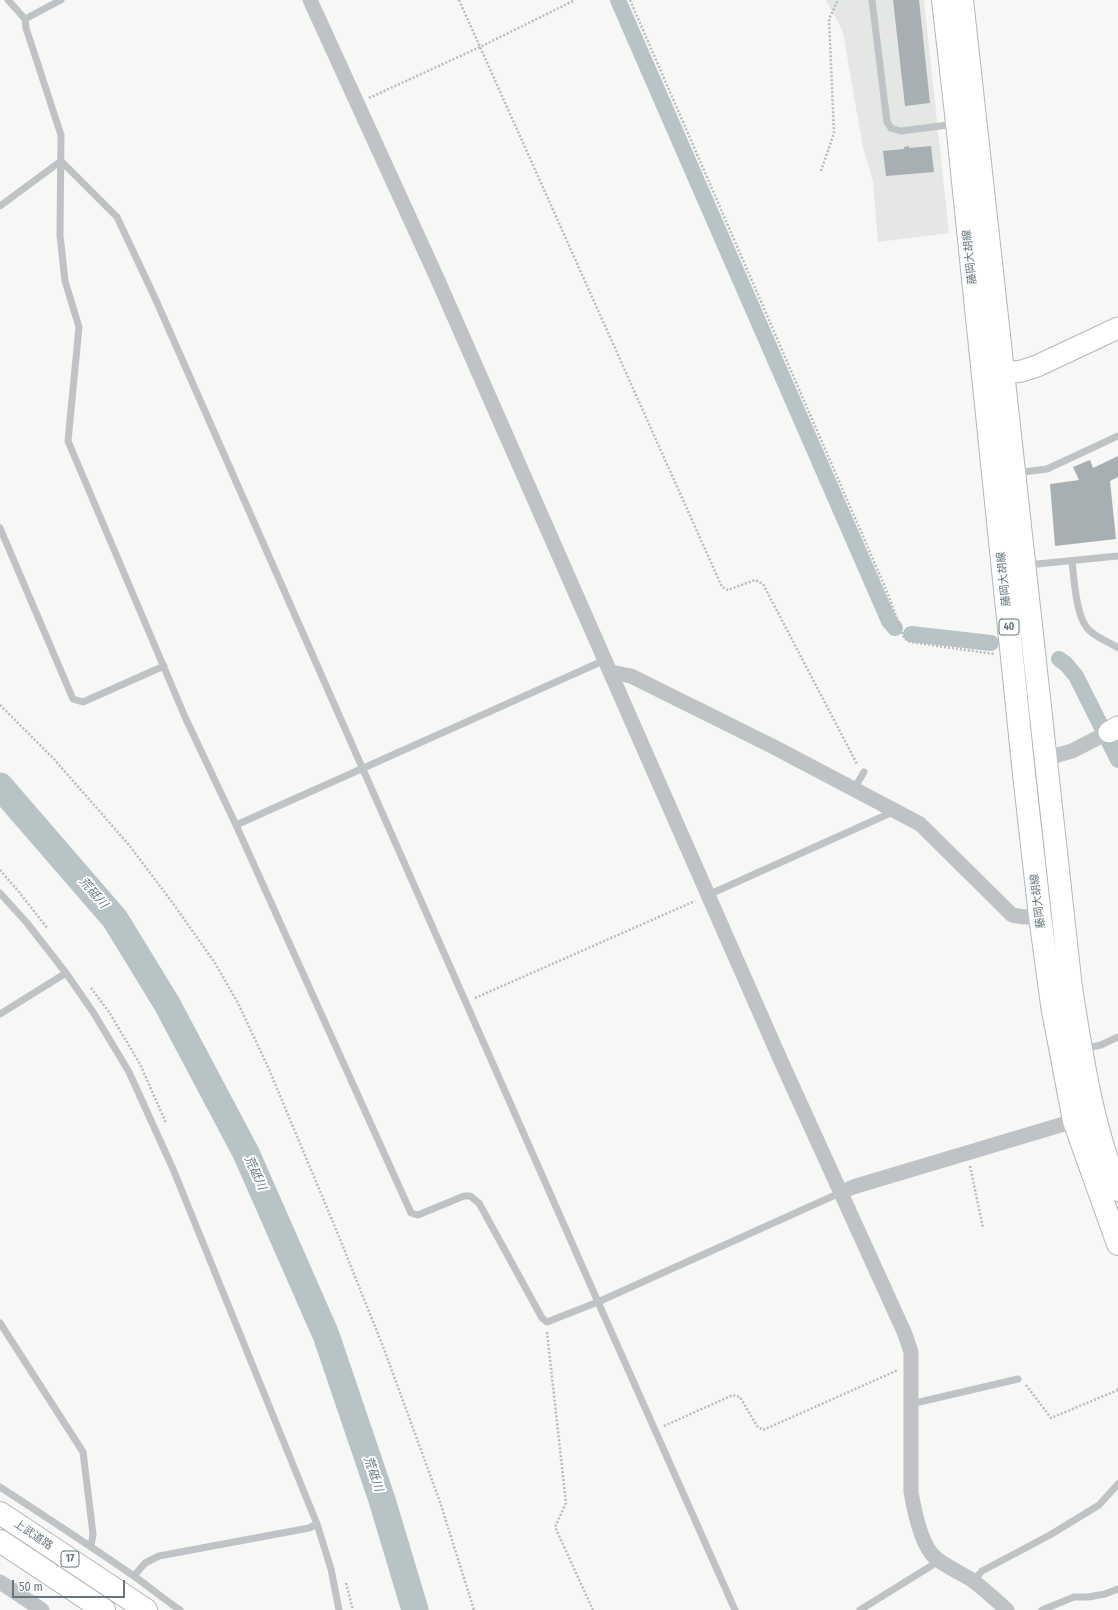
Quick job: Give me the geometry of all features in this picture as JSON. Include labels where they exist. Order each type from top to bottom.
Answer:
[{"type":"main road","name":"藤岡大胡線","points":[[942,0],[957,123],[993,374],[1014,474],[1047,758],[1063,918],[1080,1049],[1094,1115],[1118,1190]]},
{"type":"main road","name":"藤岡大胡線","points":[[962,0],[993,374],[1012,657],[1040,916],[1058,1041],[1074,1121],[1118,1244]]},
{"type":"main road","name":"上武道路","points":[[0,1513],[151,1604]]},
{"type":"main road","name":"上武道路","points":[[0,1541],[104,1610]]},
{"type":"street","points":[[310,0],[441,286],[708,895],[905,1334],[911,1352],[911,1492],[925,1542],[931,1554],[973,1581],[1007,1610]]},
{"type":"street","points":[[993,374],[1037,366],[1118,328]]},
{"type":"street","points":[[608,666],[772,746],[920,824],[1012,915],[1024,917],[1040,916]]},
{"type":"street","points":[[1047,758],[1072,751],[1112,732]]},
{"type":"street","points":[[842,1192],[853,1187],[1074,1121]]},
{"type":"street","points":[[0,1582],[42,1610]]},
{"type":"lane","points":[[8,0],[25,19],[26,28],[62,135],[60,235],[65,281],[79,328],[68,441],[185,717],[236,825],[407,1208],[411,1213],[418,1215],[464,1196],[470,1196],[479,1203],[542,1318],[547,1322],[598,1302],[842,1192]]},
{"type":"lane","points":[[25,19],[61,0]]},
{"type":"lane","points":[[872,0],[887,122],[891,128],[901,131],[957,123]]},
{"type":"lane","points":[[0,206],[61,161]]},
{"type":"lane","points":[[61,161],[117,217],[155,298],[465,1003],[735,1610]]},
{"type":"lane","points":[[1014,474],[1047,469],[1118,436]]},
{"type":"lane","points":[[0,528],[73,699],[83,702],[164,666]]},
{"type":"lane","points":[[1024,565],[1118,556]]},
{"type":"lane","points":[[1072,561],[1078,608],[1086,627],[1095,635],[1118,648]]},
{"type":"lane","points":[[236,825],[362,768],[608,666]]},
{"type":"lane","points":[[854,789],[864,772]]},
{"type":"lane","points":[[708,895],[896,811]]},
{"type":"lane","points":[[0,893],[27,923],[66,973],[93,1012],[129,1072],[173,1169],[318,1524],[331,1569],[339,1610]]},
{"type":"lane","points":[[0,1014],[66,973]]},
{"type":"lane","points":[[1080,1049],[1101,1045],[1118,1037]]},
{"type":"lane","points":[[0,1323],[82,1452],[93,1534],[91,1546]]},
{"type":"lane","points":[[911,1404],[1018,1379]]},
{"type":"lane","points":[[973,1581],[982,1571],[1050,1535],[1099,1505],[1118,1484]]},
{"type":"lane","points":[[0,1487],[134,1576],[151,1604],[180,1610]]},
{"type":"lane","points":[[134,1576],[145,1563],[159,1556],[309,1528],[318,1524]]},
{"type":"lane","points":[[860,1610],[931,1566],[937,1558]]},
{"type":"lane","points":[[1042,1610],[1074,1597],[1099,1595],[1118,1589]]},
{"type":"path","points":[[459,0],[722,587],[728,590],[755,580],[763,584],[857,763],[864,772]]},
{"type":"path","points":[[357,103],[575,0]]},
{"type":"path","points":[[630,0],[885,587],[904,638],[910,642],[1012,657]]},
{"type":"path","points":[[821,171],[834,133],[829,19],[838,0]]},
{"type":"path","points":[[0,705],[53,758],[129,845],[215,963],[238,1003],[268,1067],[384,1349],[440,1502],[474,1610]]},
{"type":"path","points":[[465,1003],[708,895]]},
{"type":"path","points":[[967,1153],[984,1228]]},
{"type":"path","points":[[547,1322],[547,1334],[566,1503],[555,1527],[593,1610]]},
{"type":"path","points":[[655,1431],[733,1395],[740,1397],[757,1426],[763,1430],[900,1369],[911,1367]]},
{"type":"path","points":[[1018,1379],[1025,1383],[1051,1418],[1118,1390]]},
{"type":"shaded area","points":[[826,0],[924,0],[949,233],[878,242],[873,181],[863,148],[843,32]]},
{"type":"building","points":[[893,0],[919,0],[930,103],[905,106]]},
{"type":"building","points":[[909,146],[909,148],[931,146],[934,172],[886,176],[883,151],[904,149],[904,147]]},
{"type":"building","points":[[1118,456],[1118,477],[1110,481],[1116,539],[1055,546],[1050,484],[1079,480],[1073,467],[1090,460],[1093,468]]},
{"type":"waterway","points":[[618,0],[889,621],[895,628]]},
{"type":"waterway","points":[[911,634],[991,643]]},
{"type":"waterway","points":[[1059,659],[1066,664],[1076,676],[1118,760]]},
{"type":"waterway","name":"荒砥川","points":[[0,786],[115,919],[167,1004],[246,1153],[326,1335],[382,1500],[415,1610]]}]
